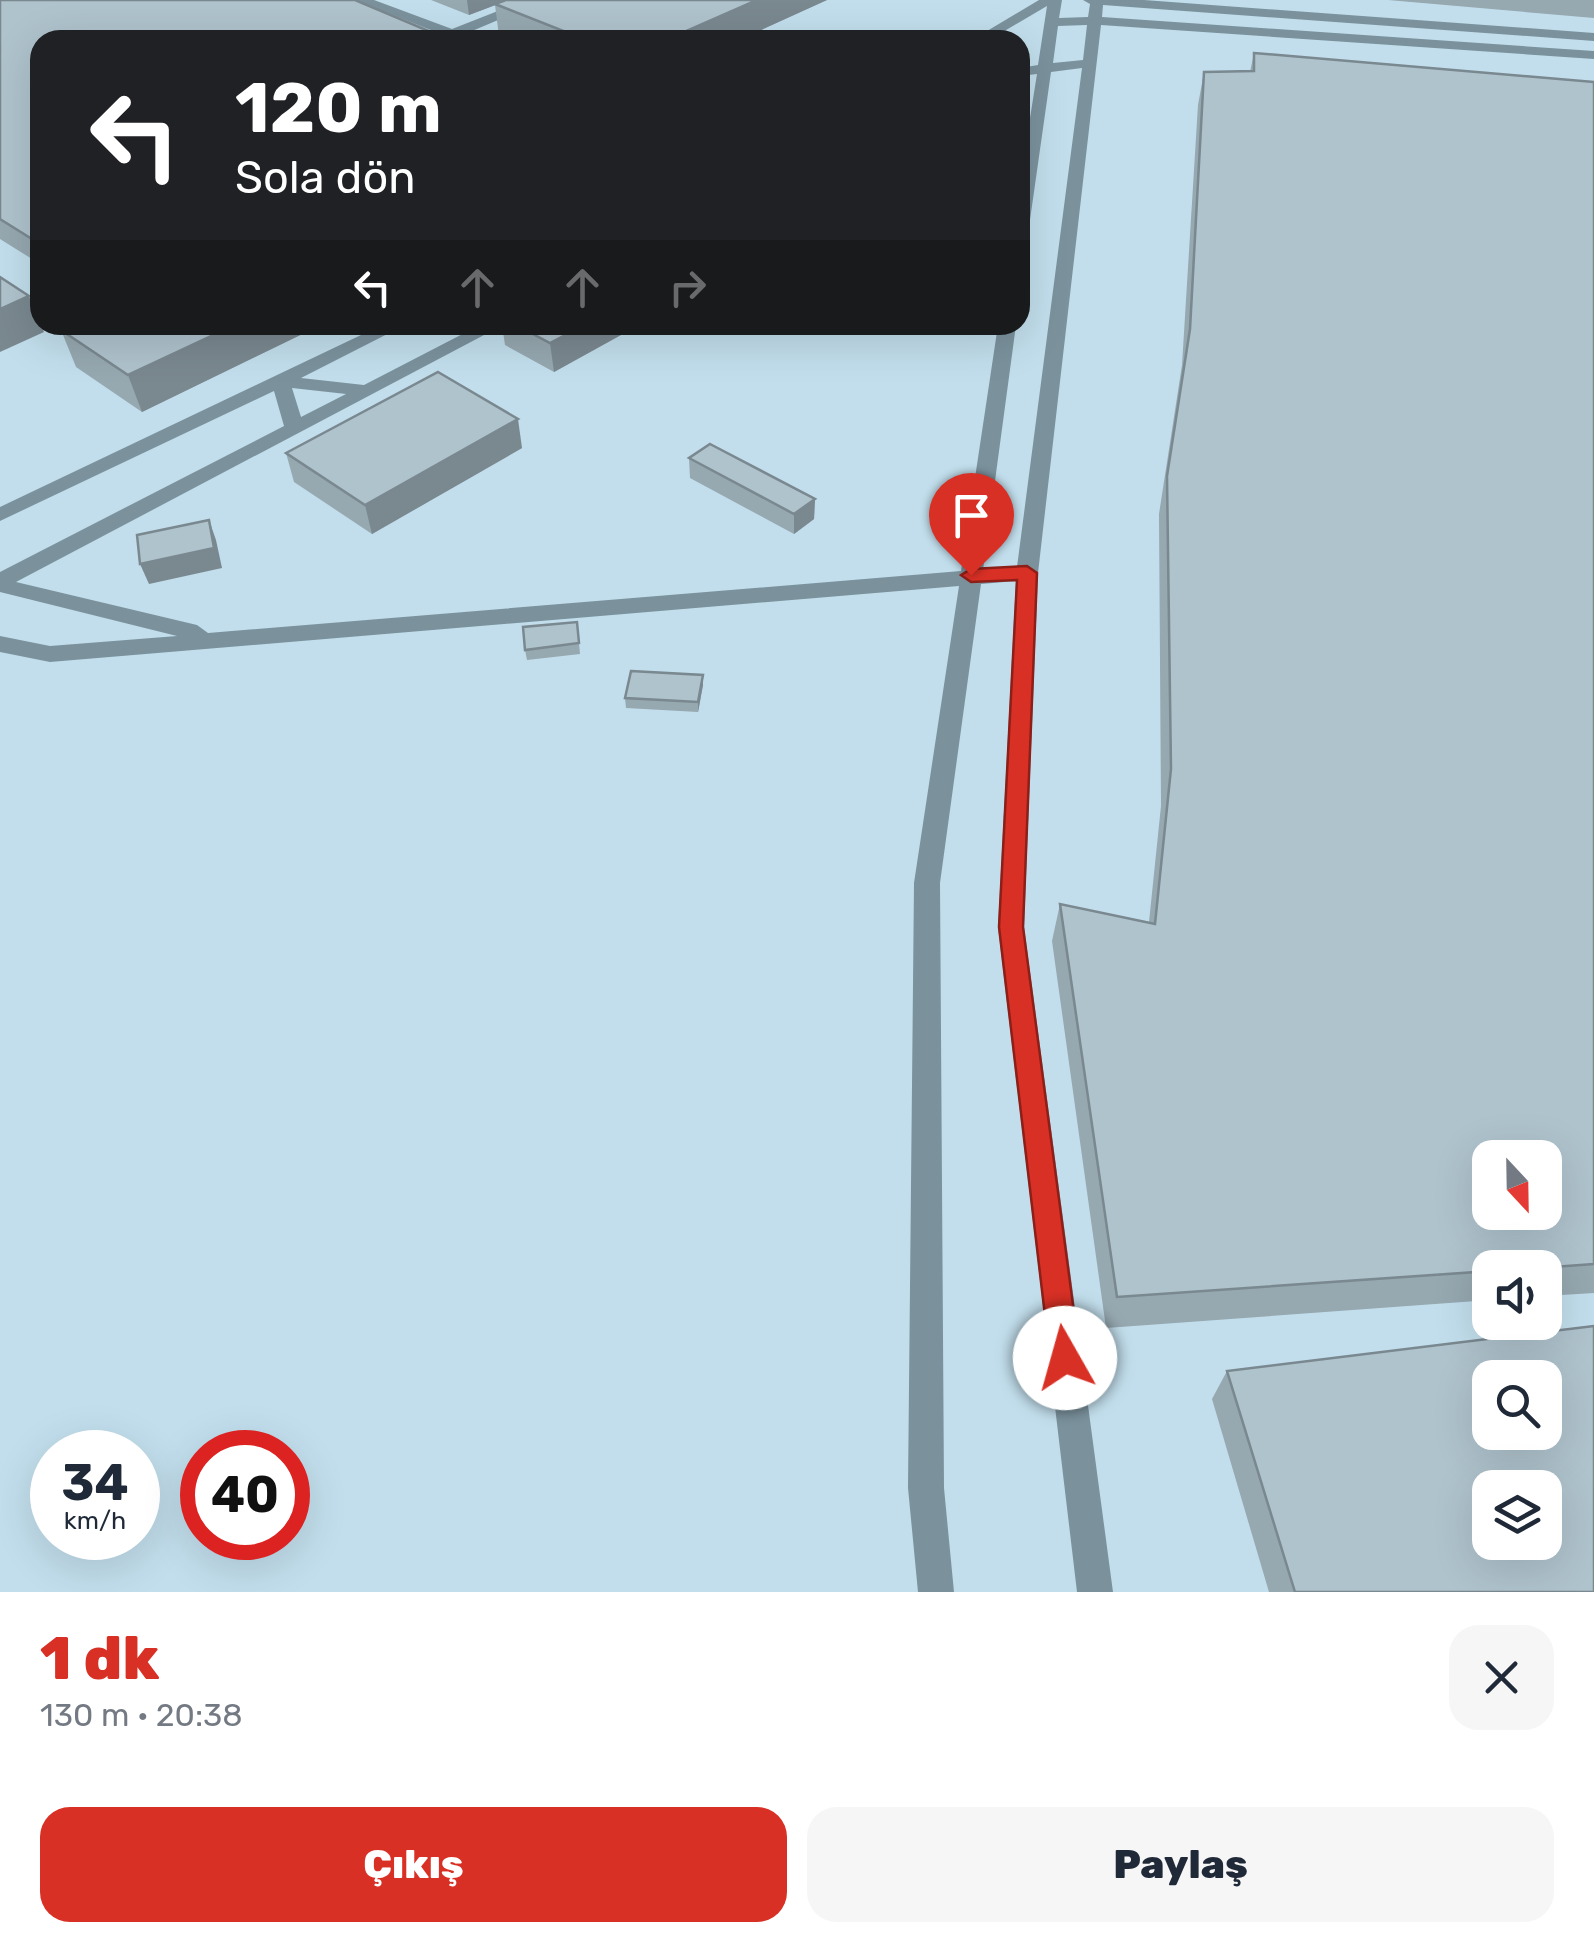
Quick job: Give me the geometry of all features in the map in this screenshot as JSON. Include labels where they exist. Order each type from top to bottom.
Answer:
[{"type":"street","points":[[362,0],[443,30]]},
{"type":"street","points":[[464,30],[538,0]]},
{"type":"street","points":[[1030,165],[1052,0]]},
{"type":"street","points":[[997,30],[1052,0]]},
{"type":"street","points":[[1050,22],[1095,5],[1594,36]]},
{"type":"street","points":[[1095,5],[1594,55]]},
{"type":"street","points":[[1094,1592],[1011,927],[1027,573],[1095,5]]},
{"type":"street","points":[[1030,70],[1089,64]]},
{"type":"street","points":[[0,515],[375,335]]},
{"type":"street","points":[[0,583],[475,335]]},
{"type":"street","points":[[936,1592],[926,1488],[927,883],[1006,335]]},
{"type":"street","points":[[280,381],[366,391]]},
{"type":"street","points":[[280,381],[294,428]]},
{"type":"street","points":[[0,644],[50,654],[1027,573]]},
{"type":"street","points":[[0,583],[222,639]]},
{"type":"shaded area","points":[[0,0],[1594,0],[1594,1592],[0,1592]]},
{"type":"building","points":[[0,0],[355,0],[426,30],[30,30],[30,238],[0,219]]},
{"type":"building","points":[[506,0],[757,0],[689,30],[561,30],[495,4]]},
{"type":"building","points":[[1254,53],[1594,82],[1594,1264],[1562,1266],[1562,1250],[1472,1250],[1472,1272],[1117,1297],[1060,904],[1155,924],[1171,769],[1167,476],[1190,329],[1204,72],[1254,71]]},
{"type":"building","points":[[0,277],[29,296],[0,309]]},
{"type":"building","points":[[68,335],[214,335],[128,375]]},
{"type":"building","points":[[535,335],[565,335],[550,343]]},
{"type":"building","points":[[438,372],[518,419],[365,505],[286,453]]},
{"type":"building","points":[[710,444],[815,499],[794,514],[689,458]]},
{"type":"building","points":[[209,520],[214,548],[140,564],[137,535]]},
{"type":"building","points":[[577,622],[579,643],[525,650],[523,627]]},
{"type":"building","points":[[631,671],[703,675],[698,702],[625,698]]},
{"type":"building","points":[[1594,1326],[1594,1592],[1295,1592],[1227,1371],[1480,1340],[1562,1340],[1562,1330]]},
{"type":"route","points":[[971,575],[1027,573],[1011,927],[1065,1358]]}]
